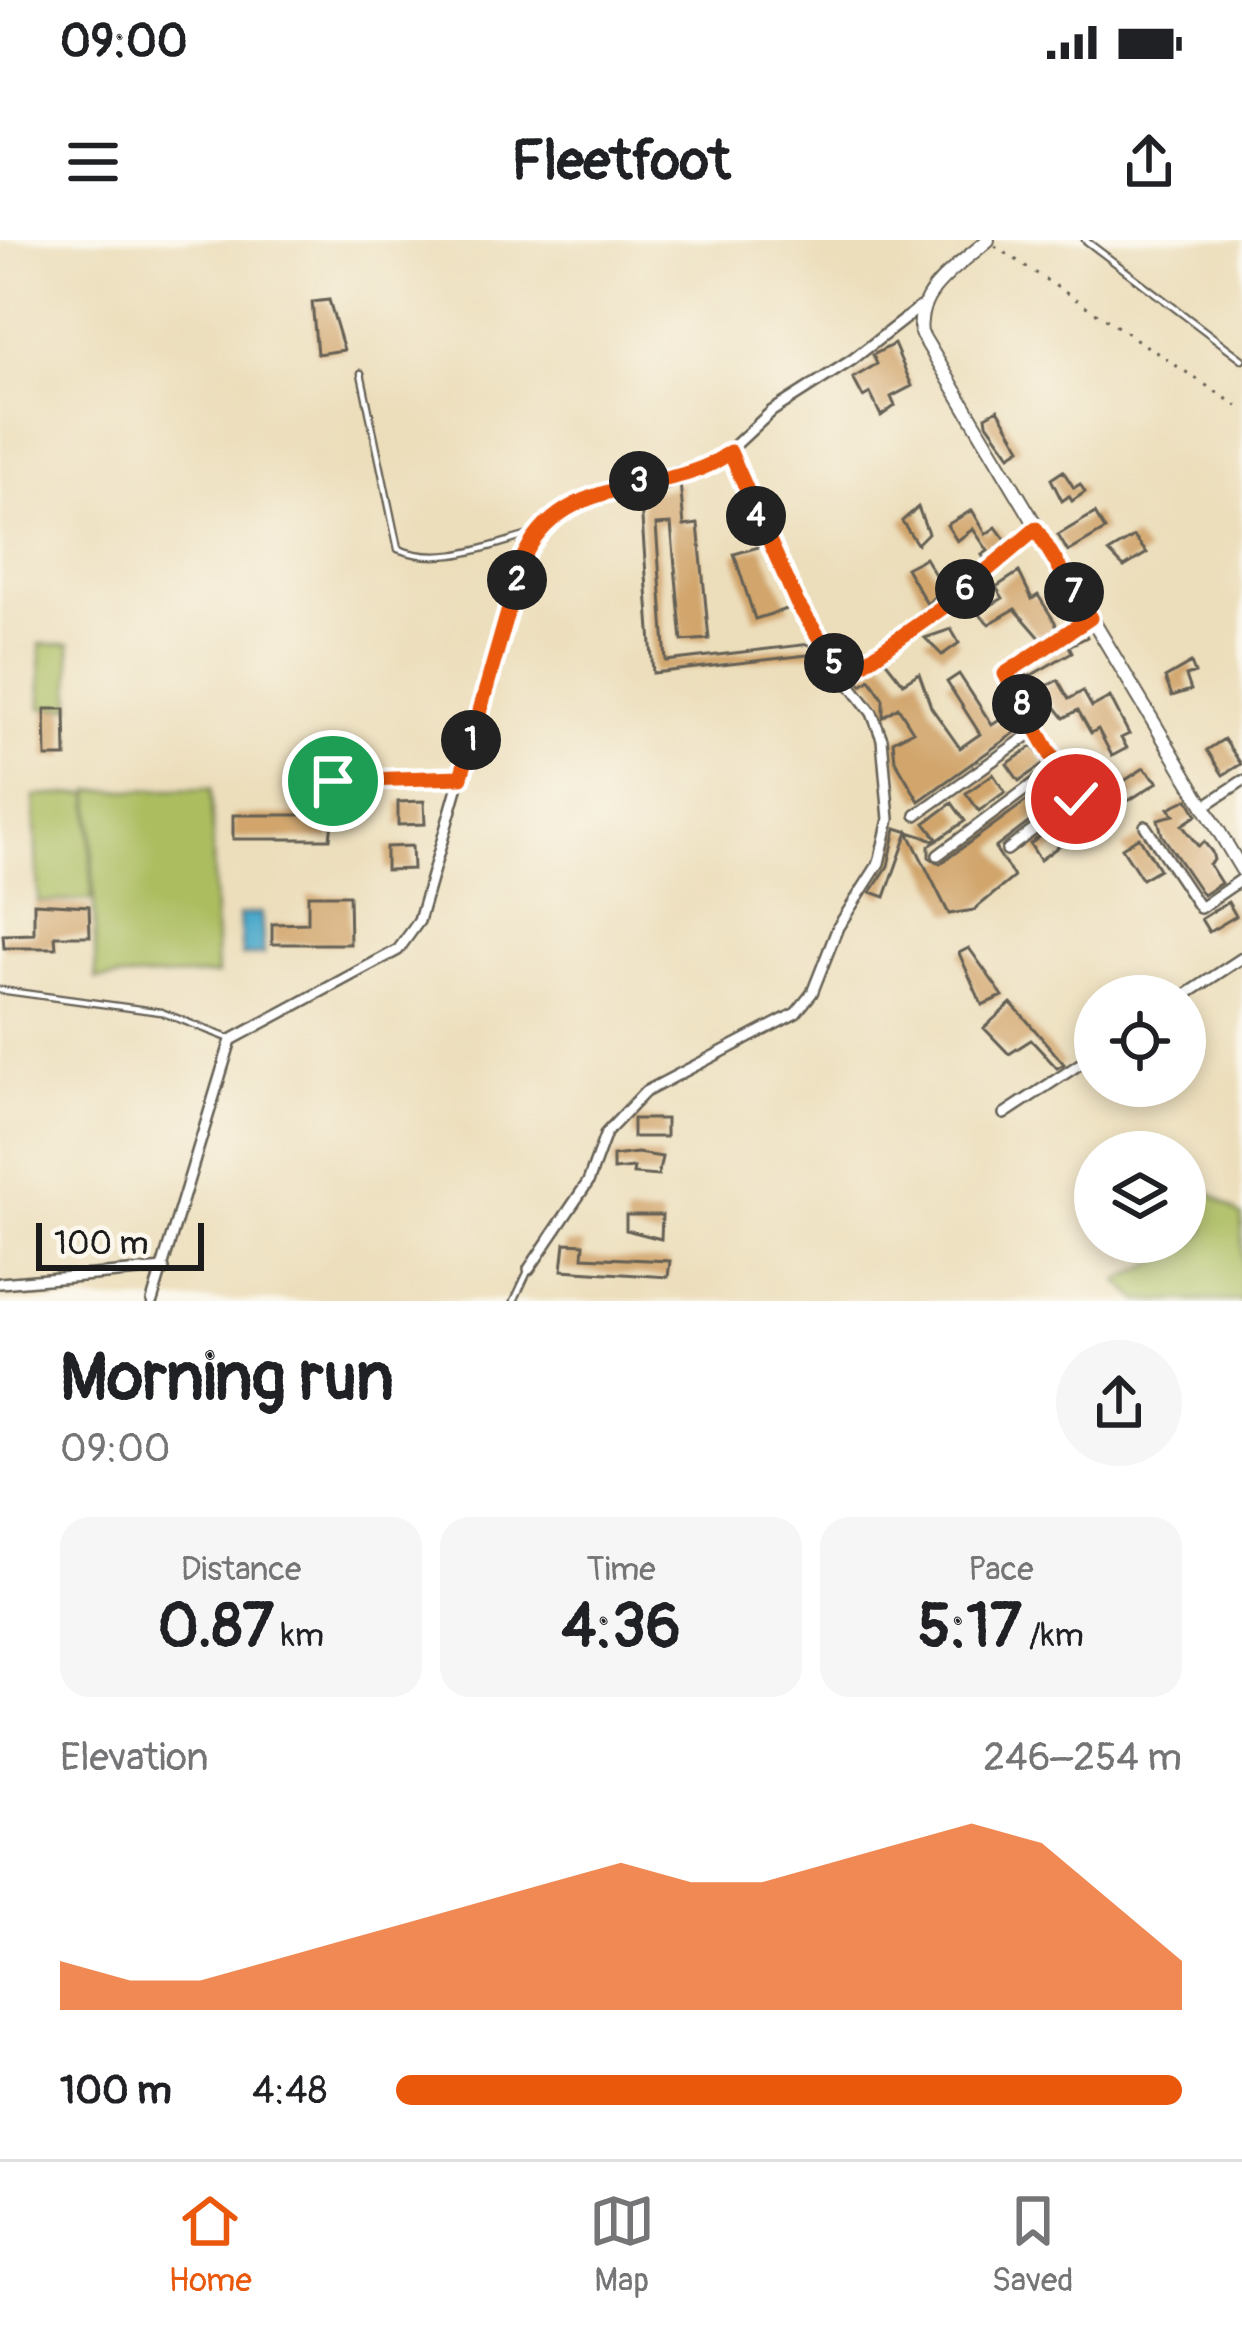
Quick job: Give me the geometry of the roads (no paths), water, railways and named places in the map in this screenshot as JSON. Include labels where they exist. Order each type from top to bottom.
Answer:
[{"type":"street","points":[[152,1301],[231,1040],[398,950],[419,921],[524,556],[538,532],[577,504],[638,482],[715,464],[772,410],[852,360],[920,308],[989,240]]},
{"type":"street","points":[[920,308],[920,333],[1242,869]]},
{"type":"street","points":[[529,1269],[588,1182],[606,1133],[645,1092],[796,1013],[812,993],[838,927],[879,862],[890,819],[882,739],[872,713],[797,603],[730,452]]},
{"type":"street","points":[[844,677],[942,608],[1036,529]]},
{"type":"street","points":[[1007,850],[1076,799],[1005,674],[1090,618]]},
{"type":"street","points":[[916,814],[1036,730]]},
{"type":"street","points":[[938,855],[1057,766]]},
{"type":"street","points":[[1203,807],[1242,781]]},
{"type":"street","points":[[1145,826],[1200,908],[1242,879]]},
{"type":"street","points":[[1206,982],[1242,958]]},
{"type":"street","points":[[1004,1114],[1074,1068]]},
{"type":"street","points":[[0,1283],[164,1269]]},
{"type":"lane","points":[[1085,240],[1242,359]]},
{"type":"lane","points":[[361,373],[398,549],[428,558],[451,556],[538,532]]},
{"type":"lane","points":[[333,781],[461,777]]},
{"type":"lane","points":[[0,990],[161,1012],[231,1040]]},
{"type":"lane","points":[[514,1301],[529,1269]]},
{"type":"water","points":[[261,913],[264,954],[242,956],[239,915]]}]
